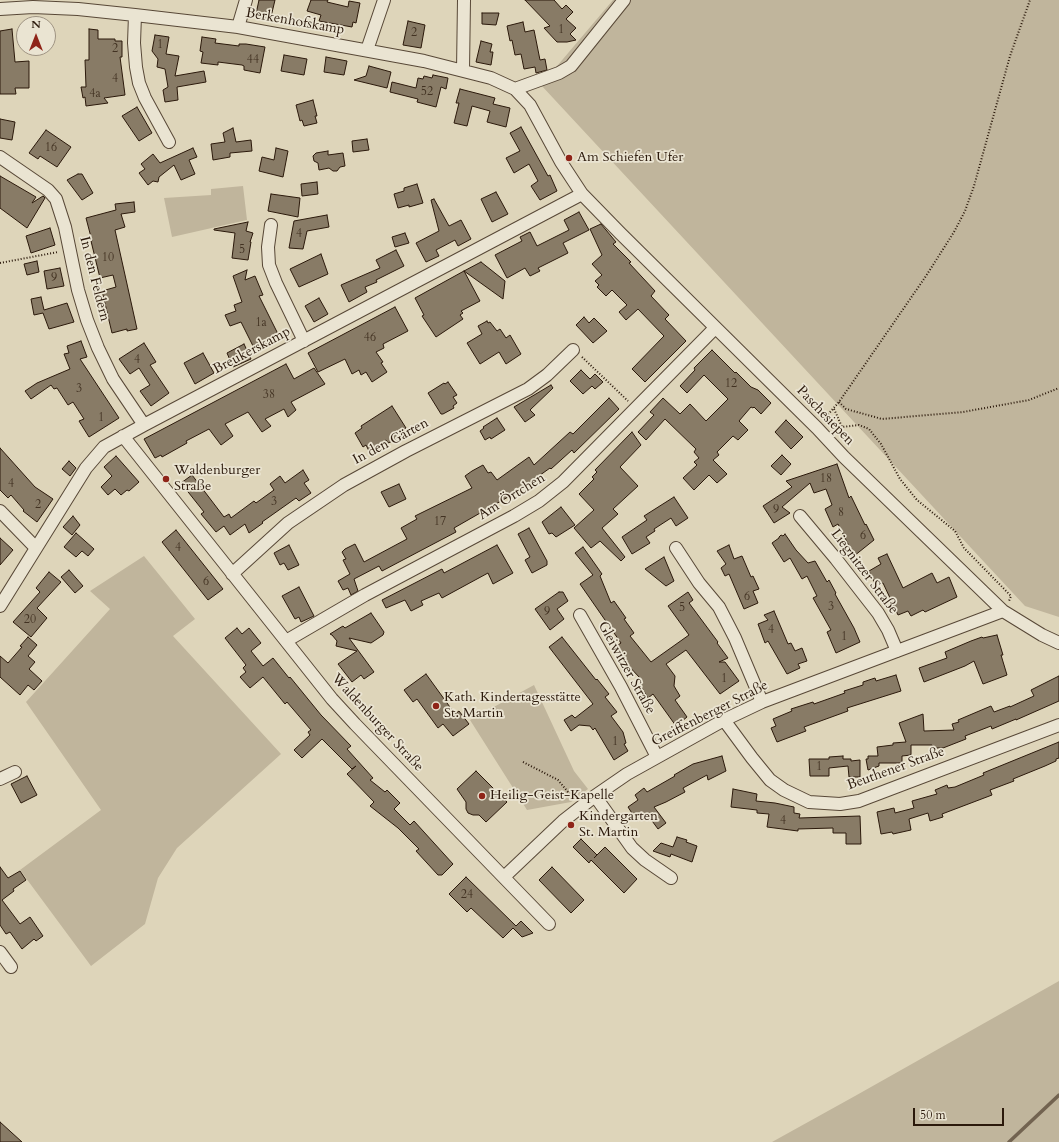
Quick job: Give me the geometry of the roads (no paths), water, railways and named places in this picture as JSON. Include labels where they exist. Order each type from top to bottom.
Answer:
[{"type":"street","points":[[238,27],[246,0]]},
{"type":"street","points":[[367,50],[384,0]]},
{"type":"street","points":[[463,70],[464,0]]},
{"type":"street","points":[[515,89],[571,66],[624,0]]},
{"type":"street","name":"Berkenhofskamp","points":[[0,9],[33,7],[135,14],[238,27],[424,60],[491,78],[515,89],[530,105],[561,162],[582,194]]},
{"type":"street","points":[[135,14],[134,43],[136,67],[140,83],[145,98],[169,142]]},
{"type":"street","name":"In den Feldern","points":[[0,156],[48,190],[56,199],[65,227],[80,297],[87,320],[98,348],[113,378],[144,424]]},
{"type":"street","name":"Paschesiepen","points":[[582,194],[844,457],[1003,611],[1042,635],[1059,643]]},
{"type":"street","name":"Breukerskamp","points":[[0,606],[86,468],[104,448],[144,424],[582,194]]},
{"type":"street","points":[[271,225],[268,247],[269,264],[276,283],[304,341]]},
{"type":"street","name":"Am Örtchen","points":[[286,641],[539,501],[563,482],[637,409],[715,328]]},
{"type":"street","name":"In den Gärten","points":[[232,574],[288,523],[344,485],[406,451],[528,389],[547,375],[574,350]]},
{"type":"street","name":"Waldenburger Straße","points":[[123,436],[332,699],[549,924]]},
{"type":"street","points":[[0,511],[36,548]]},
{"type":"street","name":"Liegnitzer Straße","points":[[800,516],[878,612],[897,651]]},
{"type":"street","points":[[676,548],[699,582],[719,607],[735,638],[762,702]]},
{"type":"street","name":"Greiffenberger Straße","points":[[504,877],[563,821],[595,796],[657,756],[724,720],[762,702],[1003,611]]},
{"type":"street","name":"Gleiwitzer Straße","points":[[580,615],[621,687],[657,756]]},
{"type":"street","name":"Beuthener Straße","points":[[724,720],[770,780],[797,798],[809,802],[840,804],[859,801],[1059,725]]},
{"type":"street","points":[[0,779],[15,772]]},
{"type":"street","points":[[595,796],[632,848],[645,860],[672,878]]},
{"type":"street","points":[[0,952],[11,967]]},
{"type":"waterway","name":"Paschesiepen","points":[[1009,1142],[1059,1095]]},
{"type":"place","name":"Am Schiefen Ufer","points":[[569,158]]},
{"type":"place","name":"Waldenburger Straße","points":[[166,479]]},
{"type":"place","name":"Kath. Kindertagesstätte St. Martin","points":[[436,706]]},
{"type":"place","name":"Heilig-Geist-Kapelle","points":[[482,796]]},
{"type":"place","name":"Kindergarten St. Martin","points":[[571,825]]}]
